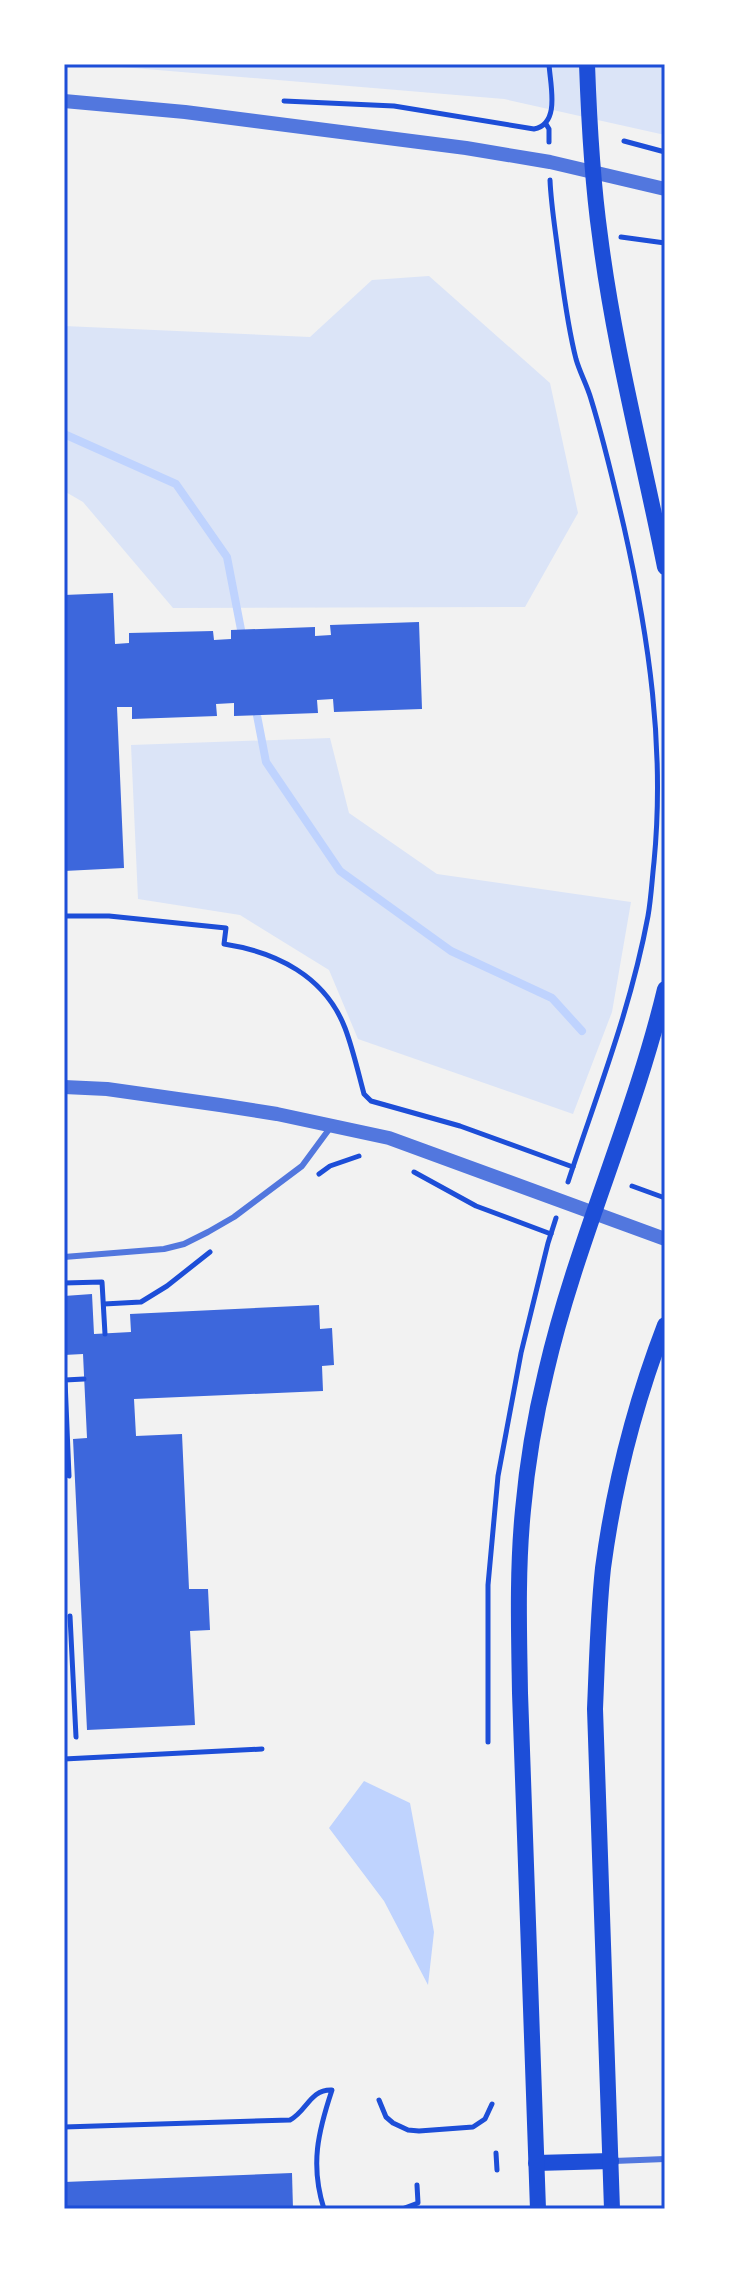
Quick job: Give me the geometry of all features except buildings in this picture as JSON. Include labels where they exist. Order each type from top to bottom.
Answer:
[{"type":"main road","points":[[587,64],[600,235],[610,302],[665,567]]},
{"type":"main road","points":[[538,2209],[520,1693],[522,1510],[546,1373],[569,1288],[648,1055],[665,989]]},
{"type":"main road","points":[[612,2209],[596,1739],[598,1641],[603,1569],[619,1478],[636,1409],[665,1325]]},
{"type":"main road","points":[[536,2163],[611,2161]]},
{"type":"street","points":[[64,101],[371,134],[550,162],[665,189]]},
{"type":"street","points":[[64,1087],[156,1095],[277,1114],[389,1138],[665,1239]]},
{"type":"lane","points":[[64,1257],[164,1249],[184,1244],[234,1217],[302,1166],[332,1125]]},
{"type":"lane","points":[[611,2161],[665,2159]]},
{"type":"path","points":[[270,100],[394,106],[534,129],[548,126],[552,102],[549,64]]},
{"type":"path","points":[[624,141],[665,152]]},
{"type":"path","points":[[551,188],[571,334],[603,444],[641,608],[650,658],[657,769],[649,913],[609,1067],[570,1177]]},
{"type":"path","points":[[620,237],[665,243]]},
{"type":"path","points":[[64,916],[109,916],[226,928],[224,944],[249,948],[273,957],[317,984],[344,1025],[364,1094],[371,1101],[460,1126],[573,1167]]},
{"type":"path","points":[[359,1156],[368,1156]]},
{"type":"path","points":[[406,1168],[476,1206],[551,1234]]},
{"type":"path","points":[[632,1186],[665,1198]]},
{"type":"path","points":[[488,1742],[488,1585],[498,1476],[518,1366],[553,1227]]},
{"type":"path","points":[[64,1283],[102,1282],[105,1334]]},
{"type":"path","points":[[69,1476],[64,1380],[84,1379]]},
{"type":"path","points":[[70,1616],[76,1737]]},
{"type":"path","points":[[64,1759],[262,1749]]},
{"type":"path","points":[[64,2127],[290,2120],[297,2116],[314,2094],[325,2089],[332,2090],[323,2116],[316,2159],[317,2182],[324,2209]]},
{"type":"path","points":[[379,2100],[386,2117],[393,2123],[419,2131],[473,2127],[485,2119],[492,2104]]},
{"type":"path","points":[[496,2153],[497,2170]]},
{"type":"path","points":[[402,2209],[418,2203],[417,2185]]},
{"type":"shaded area","points":[[86,64],[665,64],[665,135],[504,99]]},
{"type":"shaded area","points":[[429,276],[550,383],[578,513],[525,607],[173,608],[83,502],[64,491],[64,326],[310,337],[372,280]]},
{"type":"shaded area","points":[[330,738],[349,813],[437,874],[631,902],[612,1012],[573,1114],[358,1039],[329,970],[240,915],[138,899],[131,745]]},
{"type":"water","points":[[364,1781],[410,1803],[434,1932],[428,1985],[384,1901],[329,1828]]},
{"type":"waterway","points":[[64,434],[176,484],[227,557],[243,640]]},
{"type":"waterway","points":[[255,705],[266,762],[340,871],[451,951],[552,998],[582,1031]]}]
